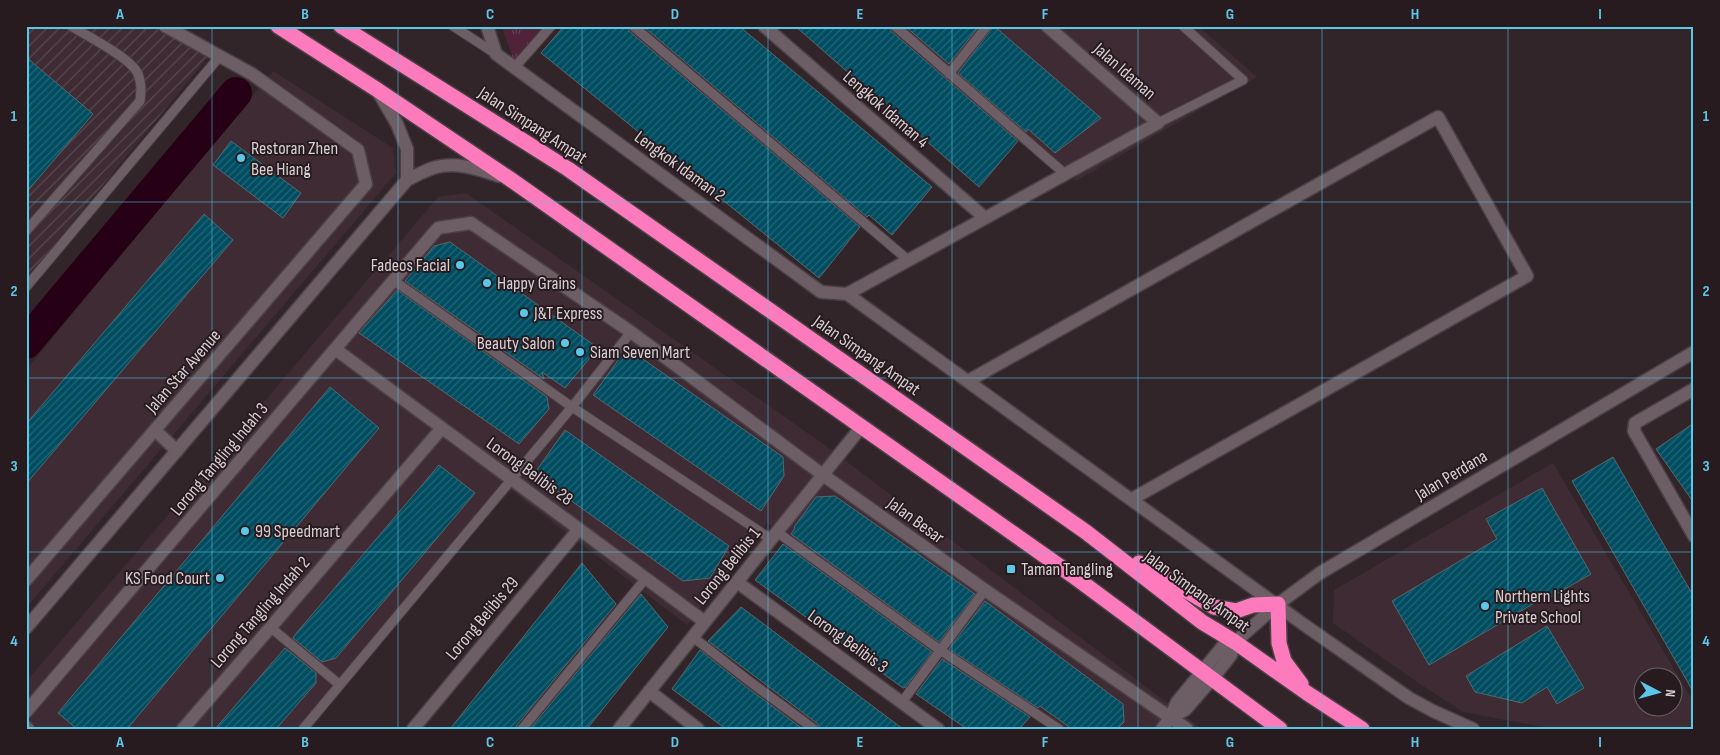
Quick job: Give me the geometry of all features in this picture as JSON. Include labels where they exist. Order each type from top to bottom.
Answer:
[{"type":"highway","points":[[278,26],[510,179],[1072,575],[1280,729]]},
{"type":"highway","name":"Jalan Simpang Ampat","points":[[342,26],[568,169],[1086,532],[1202,622],[1235,642],[1362,729]]},
{"type":"highway","points":[[1086,532],[1214,607],[1236,612],[1253,606],[1278,604],[1279,643],[1284,661],[1308,693]]},
{"type":"street","points":[[165,26],[220,56]]},
{"type":"street","points":[[487,26],[496,54]]},
{"type":"street","name":"Lengkok Idaman 4","points":[[764,26],[985,218]]},
{"type":"street","name":"Jalan Idaman","points":[[1047,26],[1158,123]]},
{"type":"street","name":"Lengkok Idaman 2","points":[[496,54],[821,292],[846,294]]},
{"type":"street","name":"Jalan Star Avenue","points":[[26,580],[366,184],[358,150],[252,74],[220,56]]},
{"type":"street","points":[[376,89],[397,124],[407,149],[407,180]]},
{"type":"street","points":[[968,382],[1438,116],[1527,276],[1132,499]]},
{"type":"street","points":[[1158,123],[846,294],[1409,698],[1473,729]]},
{"type":"street","points":[[26,628],[407,180],[432,168],[446,165],[472,167],[510,179]]},
{"type":"street","name":"Jalan Besar","points":[[438,228],[471,223],[631,332],[823,474],[985,590],[1187,729]]},
{"type":"street","name":"Lorong Tangling Indah 3","points":[[26,712],[438,228]]},
{"type":"street","name":"Lorong Belibis 28","points":[[335,349],[705,622]]},
{"type":"street","name":"Jalan Perdana","points":[[1235,642],[1278,604],[1320,573],[1694,352]]},
{"type":"street","points":[[1694,389],[1635,423],[1634,431],[1694,536]]},
{"type":"street","name":"Lorong Belibis 1","points":[[619,729],[862,426]]},
{"type":"street","name":"Lorong Tangling Indah 2","points":[[183,729],[442,428]]},
{"type":"street","points":[[155,430],[177,451]]},
{"type":"street","name":"Lorong Belibis 29","points":[[413,729],[579,529]]},
{"type":"street","name":"Lorong Belibis 3","points":[[737,582],[938,729]]},
{"type":"street","points":[[1162,729],[1170,718],[1185,710],[1207,675],[1231,655],[1235,642]]},
{"type":"street","points":[[649,691],[698,729]]},
{"type":"lane","points":[[26,232],[140,101],[142,87],[136,71],[123,58],[71,26]]},
{"type":"lane","name":"Lengkok Idaman 2","points":[[453,26],[496,54]]},
{"type":"lane","points":[[515,67],[551,26]]},
{"type":"lane","points":[[633,26],[908,260]]},
{"type":"lane","points":[[895,26],[1065,174]]},
{"type":"lane","points":[[949,74],[987,26]]},
{"type":"lane","points":[[1158,123],[1243,80],[1183,26]]},
{"type":"lane","points":[[26,287],[220,56]]},
{"type":"lane","points":[[394,280],[572,407],[774,536],[1057,728]]},
{"type":"lane","points":[[303,729],[572,407],[631,332]]},
{"type":"lane","points":[[522,729],[646,578]]},
{"type":"lane","points":[[902,702],[985,590]]},
{"type":"lane","points":[[270,627],[340,685]]},
{"type":"lane","points":[[693,637],[814,729]]},
{"type":"shaded area","points":[[26,26],[181,26],[217,46],[26,279]]},
{"type":"shaded area","points":[[889,26],[1198,26],[1257,77],[1076,181]]},
{"type":"shaded area","points":[[273,71],[393,148],[396,173],[26,608],[26,370]]},
{"type":"shaded area","points":[[466,193],[826,446],[1202,729],[1064,729],[767,523],[687,625],[511,490],[299,729],[26,729],[26,682],[438,197]]},
{"type":"shaded area","name":"Northern Lights Private School","points":[[1553,463],[1673,668],[1632,668],[1632,718],[1682,718],[1682,683],[1694,703],[1694,729],[1554,729],[1463,712],[1333,623],[1334,590]]},
{"type":"green space","points":[[502,26],[551,26],[515,64]]},
{"type":"building","points":[[564,26],[627,26],[629,31],[860,227],[819,278],[541,53]]},
{"type":"building","points":[[643,26],[739,26],[932,187],[892,235],[869,215],[867,217]]},
{"type":"building","points":[[795,26],[889,26],[891,31],[1018,141],[979,187]]},
{"type":"building","points":[[905,26],[979,26],[949,64]]},
{"type":"building","points":[[994,26],[1101,118],[1055,153],[1028,129],[1026,132],[958,73]]},
{"type":"building","points":[[26,57],[93,114],[26,193]]},
{"type":"building","points":[[231,141],[301,193],[283,218],[213,165]]},
{"type":"building","points":[[204,214],[233,240],[26,484],[26,424]]},
{"type":"building","points":[[450,242],[598,348],[565,388],[542,372],[544,379],[405,281],[434,246]]},
{"type":"building","points":[[397,290],[547,397],[549,409],[519,444],[359,333]]},
{"type":"building","points":[[627,348],[783,457],[784,476],[761,511],[593,395]]},
{"type":"building","points":[[330,387],[379,428],[127,729],[77,729],[58,713]]},
{"type":"building","points":[[1694,423],[1694,503],[1656,449]]},
{"type":"building","points":[[565,430],[729,546],[710,578],[683,581],[534,474]]},
{"type":"building","points":[[1613,457],[1694,597],[1694,693],[1682,672],[1682,668],[1680,668],[1572,481]]},
{"type":"building","points":[[439,465],[475,493],[336,658],[322,662],[293,638],[294,636]]},
{"type":"building","points":[[1542,488],[1591,574],[1549,598],[1548,595],[1429,665],[1392,601],[1497,539],[1486,519]]},
{"type":"building","points":[[835,496],[975,594],[939,642],[791,534],[816,497]]},
{"type":"building","points":[[783,544],[932,652],[906,687],[903,688],[755,580]]},
{"type":"building","points":[[582,563],[616,604],[517,725],[516,729],[450,729]]},
{"type":"building","points":[[641,594],[668,627],[587,729],[530,729]]},
{"type":"building","points":[[985,601],[1123,704],[1124,722],[1117,729],[1072,729],[1040,706],[1038,708],[949,649]]},
{"type":"building","points":[[741,607],[903,729],[820,729],[818,724],[708,641]]},
{"type":"building","points":[[1547,626],[1584,688],[1557,704],[1547,687],[1522,703],[1475,692],[1466,676]]},
{"type":"building","points":[[285,648],[316,673],[316,683],[276,729],[215,729]]},
{"type":"building","points":[[700,650],[803,729],[726,729],[672,689]]},
{"type":"building","points":[[942,659],[1030,717],[1019,729],[967,729],[916,694]]},
{"type":"waterway","points":[[26,343],[236,93]]},
{"type":"place","name":"Restoran Zhen Bee Hiang","points":[[241,158]]},
{"type":"place","name":"Fadeos Facial","points":[[460,265]]},
{"type":"place","name":"Happy Grains","points":[[487,283]]},
{"type":"place","name":"J&T Express","points":[[524,313]]},
{"type":"place","name":"Beauty Salon","points":[[565,343]]},
{"type":"place","name":"Siam Seven Mart","points":[[580,352]]},
{"type":"place","name":"99 Speedmart","points":[[245,531]]},
{"type":"place","name":"Taman Tangling","points":[[1011,569]]},
{"type":"place","name":"KS Food Court","points":[[220,578]]},
{"type":"place","name":"Northern Lights Private School","points":[[1485,606]]}]
